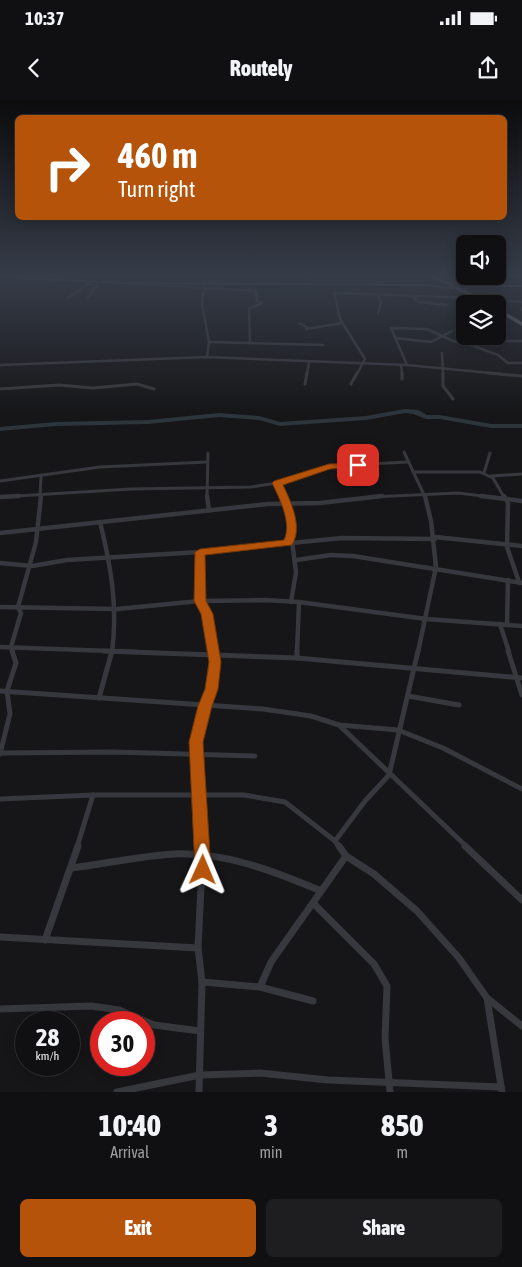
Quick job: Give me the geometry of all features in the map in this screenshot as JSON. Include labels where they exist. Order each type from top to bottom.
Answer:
[{"type":"street","points":[[205,322],[209,342],[207,357]]},
{"type":"street","points":[[250,343],[251,322]]},
{"type":"street","points":[[299,322],[307,329],[343,323],[365,359],[364,365],[351,384]]},
{"type":"street","points":[[407,365],[392,328],[398,326],[427,329],[456,340]]},
{"type":"street","points":[[395,338],[431,342],[452,331]]},
{"type":"street","points":[[506,341],[522,340]]},
{"type":"street","points":[[209,342],[323,345]]},
{"type":"street","points":[[470,345],[498,355],[508,363],[522,363]]},
{"type":"street","points":[[442,353],[444,386],[453,398]]},
{"type":"street","points":[[0,365],[207,357],[364,365],[407,365],[522,376]]},
{"type":"street","points":[[305,384],[310,362]]},
{"type":"street","points":[[401,365],[402,379]]},
{"type":"street","points":[[0,389],[59,385],[93,388],[136,384],[154,389]]},
{"type":"street","points":[[335,841],[365,801],[389,775],[398,730],[426,618],[434,570],[436,568],[435,538],[424,493],[404,452]]},
{"type":"street","points":[[208,453],[206,489],[209,510]]},
{"type":"street","points":[[484,473],[490,453]]},
{"type":"street","points":[[0,481],[100,467],[207,462]]},
{"type":"street","points":[[0,497],[41,493],[132,489],[251,488],[277,483],[329,466],[408,462]]},
{"type":"street","points":[[413,472],[484,473],[491,476],[522,474]]},
{"type":"street","points":[[42,475],[39,530],[32,566],[18,608],[21,613],[11,647],[16,663],[6,691],[10,714],[0,754],[113,752],[255,756]]},
{"type":"street","points":[[296,560],[312,557],[353,556],[520,582],[507,548],[507,500],[491,476]]},
{"type":"street","points":[[277,483],[287,504],[292,534],[290,542],[296,560],[296,584],[291,602]]},
{"type":"street","points":[[0,532],[39,530],[209,510],[424,493],[458,493],[522,501]]},
{"type":"street","points":[[99,698],[114,650],[117,609],[110,556],[100,522]]},
{"type":"street","points":[[292,534],[300,541]]},
{"type":"street","points":[[0,564],[32,566],[67,560],[110,556],[200,552],[342,538],[435,538],[522,546]]},
{"type":"street","points":[[199,1092],[202,982],[198,948],[204,854],[196,742],[205,706],[212,689],[215,662],[212,654],[207,614],[200,601],[200,552]]},
{"type":"street","points":[[507,624],[508,580]]},
{"type":"street","points":[[0,607],[117,609],[200,601],[250,599],[299,602],[426,618],[522,626]]},
{"type":"street","points":[[297,658],[299,602]]},
{"type":"street","points":[[500,624],[522,695]]},
{"type":"street","points":[[0,647],[297,658],[522,678]]},
{"type":"street","points":[[0,691],[263,709],[311,716],[339,725],[398,730],[443,748],[522,789]]},
{"type":"street","points":[[408,696],[459,705]]},
{"type":"street","points":[[339,725],[371,753],[389,775],[522,900]]},
{"type":"street","points":[[45,940],[72,868],[93,794]]},
{"type":"street","points":[[0,799],[93,794],[244,795],[285,802],[335,841],[346,856],[374,874],[417,911],[458,958],[487,998],[522,1026]]},
{"type":"street","points":[[72,868],[173,854],[204,854],[258,868],[321,891]]},
{"type":"street","points":[[260,987],[272,962],[346,856]]},
{"type":"street","points":[[313,903],[374,964],[387,986],[384,1038],[390,1092]]},
{"type":"street","points":[[0,937],[198,948]]},
{"type":"street","points":[[202,982],[260,987],[313,1001]]},
{"type":"street","points":[[117,1092],[200,1075],[260,1073],[328,1080],[388,1080],[502,1089],[487,998]]},
{"type":"street","points":[[0,1008],[91,1006],[119,1010],[154,1025],[200,1031]]},
{"type":"waterway","points":[[0,429],[56,424],[148,422],[219,415],[259,418],[280,424],[366,418],[405,411],[415,412],[426,417],[440,417],[491,426],[522,426]]},
{"type":"route","points":[[203,870],[204,854],[196,742],[205,706],[212,689],[215,662],[212,654],[207,614],[200,601],[200,552],[288,543],[292,534],[287,504],[277,483],[329,466],[358,465]]}]
